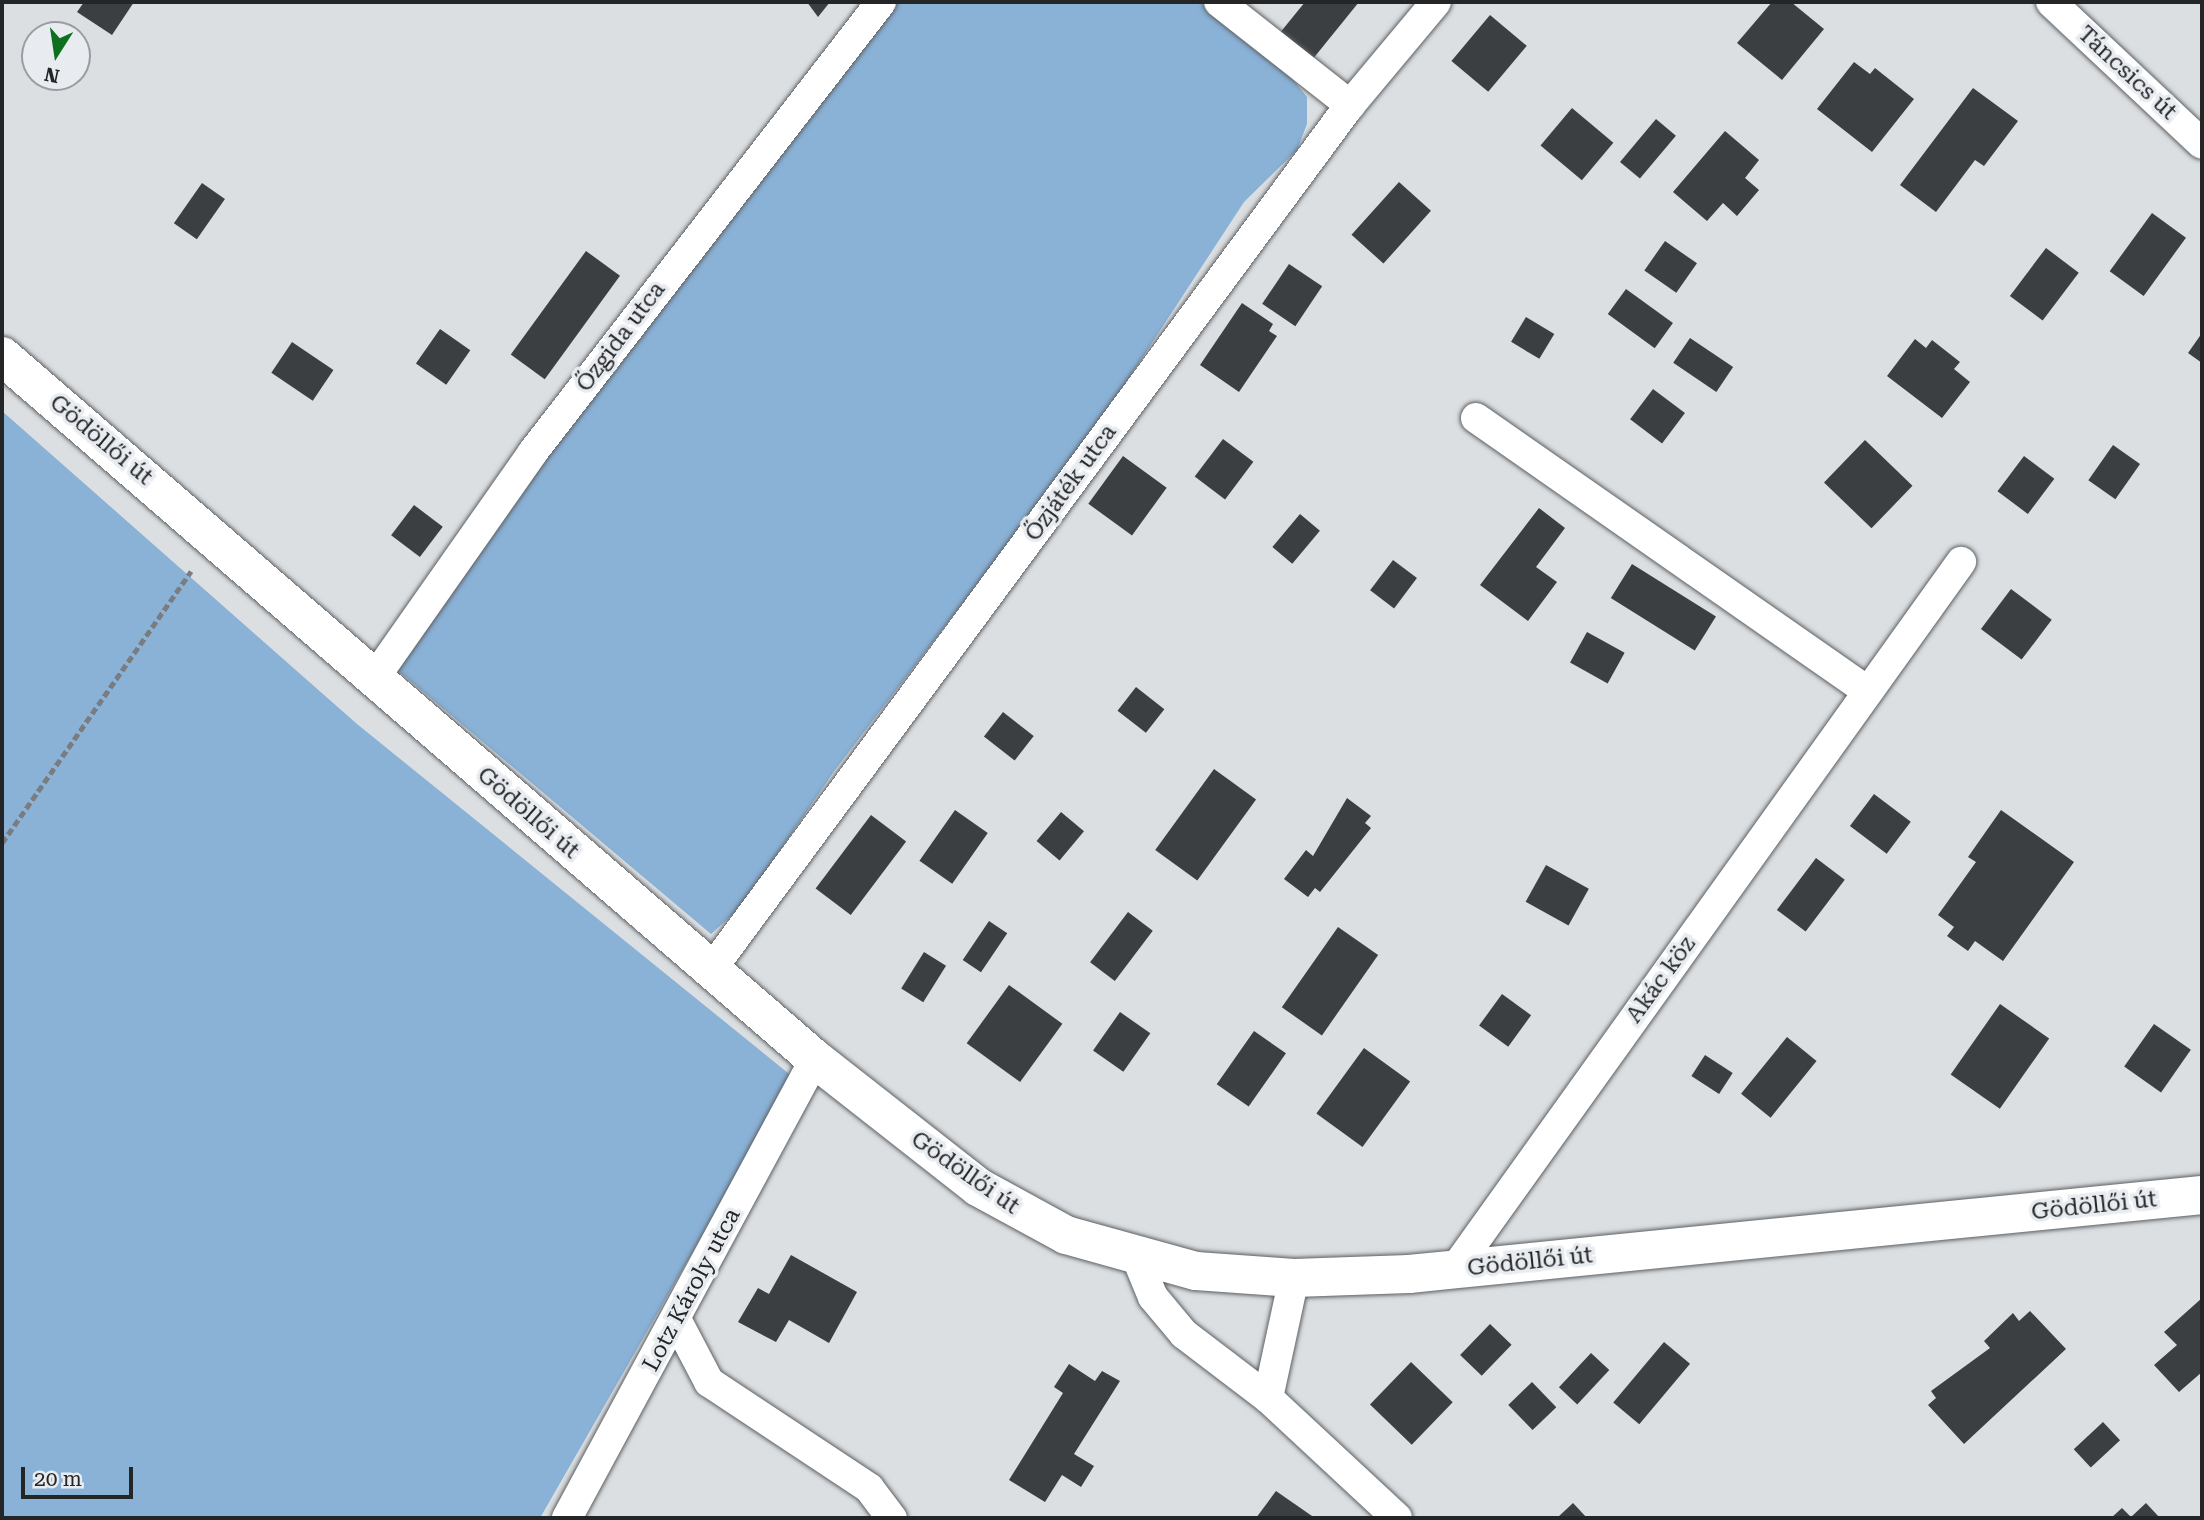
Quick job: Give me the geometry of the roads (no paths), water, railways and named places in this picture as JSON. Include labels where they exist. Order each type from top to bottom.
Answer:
[{"type":"main road","name":"Gödöllői út","points":[[2,356],[219,538],[373,680],[815,1059],[978,1187],[1066,1235],[1196,1271],[1294,1278],[1454,1270],[2202,1195]]},
{"type":"street","name":"Őzgida utca","points":[[373,680],[533,452],[881,2]]},
{"type":"street","points":[[1219,2],[1350,105]]},
{"type":"street","name":"Őzjáték utca","points":[[711,970],[1350,105],[1436,2]]},
{"type":"street","name":"Táncsics út","points":[[2051,2],[2202,144]]},
{"type":"street","points":[[1476,418],[1868,691]]},
{"type":"street","name":"Akác köz","points":[[1454,1270],[1961,562]]},
{"type":"street","name":"Lotz Károly utca","points":[[567,1518],[677,1321],[815,1059]]},
{"type":"street","points":[[1136,1256],[1153,1297],[1184,1334],[1268,1398],[1397,1518]]},
{"type":"street","points":[[1268,1398],[1294,1278]]},
{"type":"street","points":[[677,1321],[709,1382],[869,1488],[892,1518]]}]
